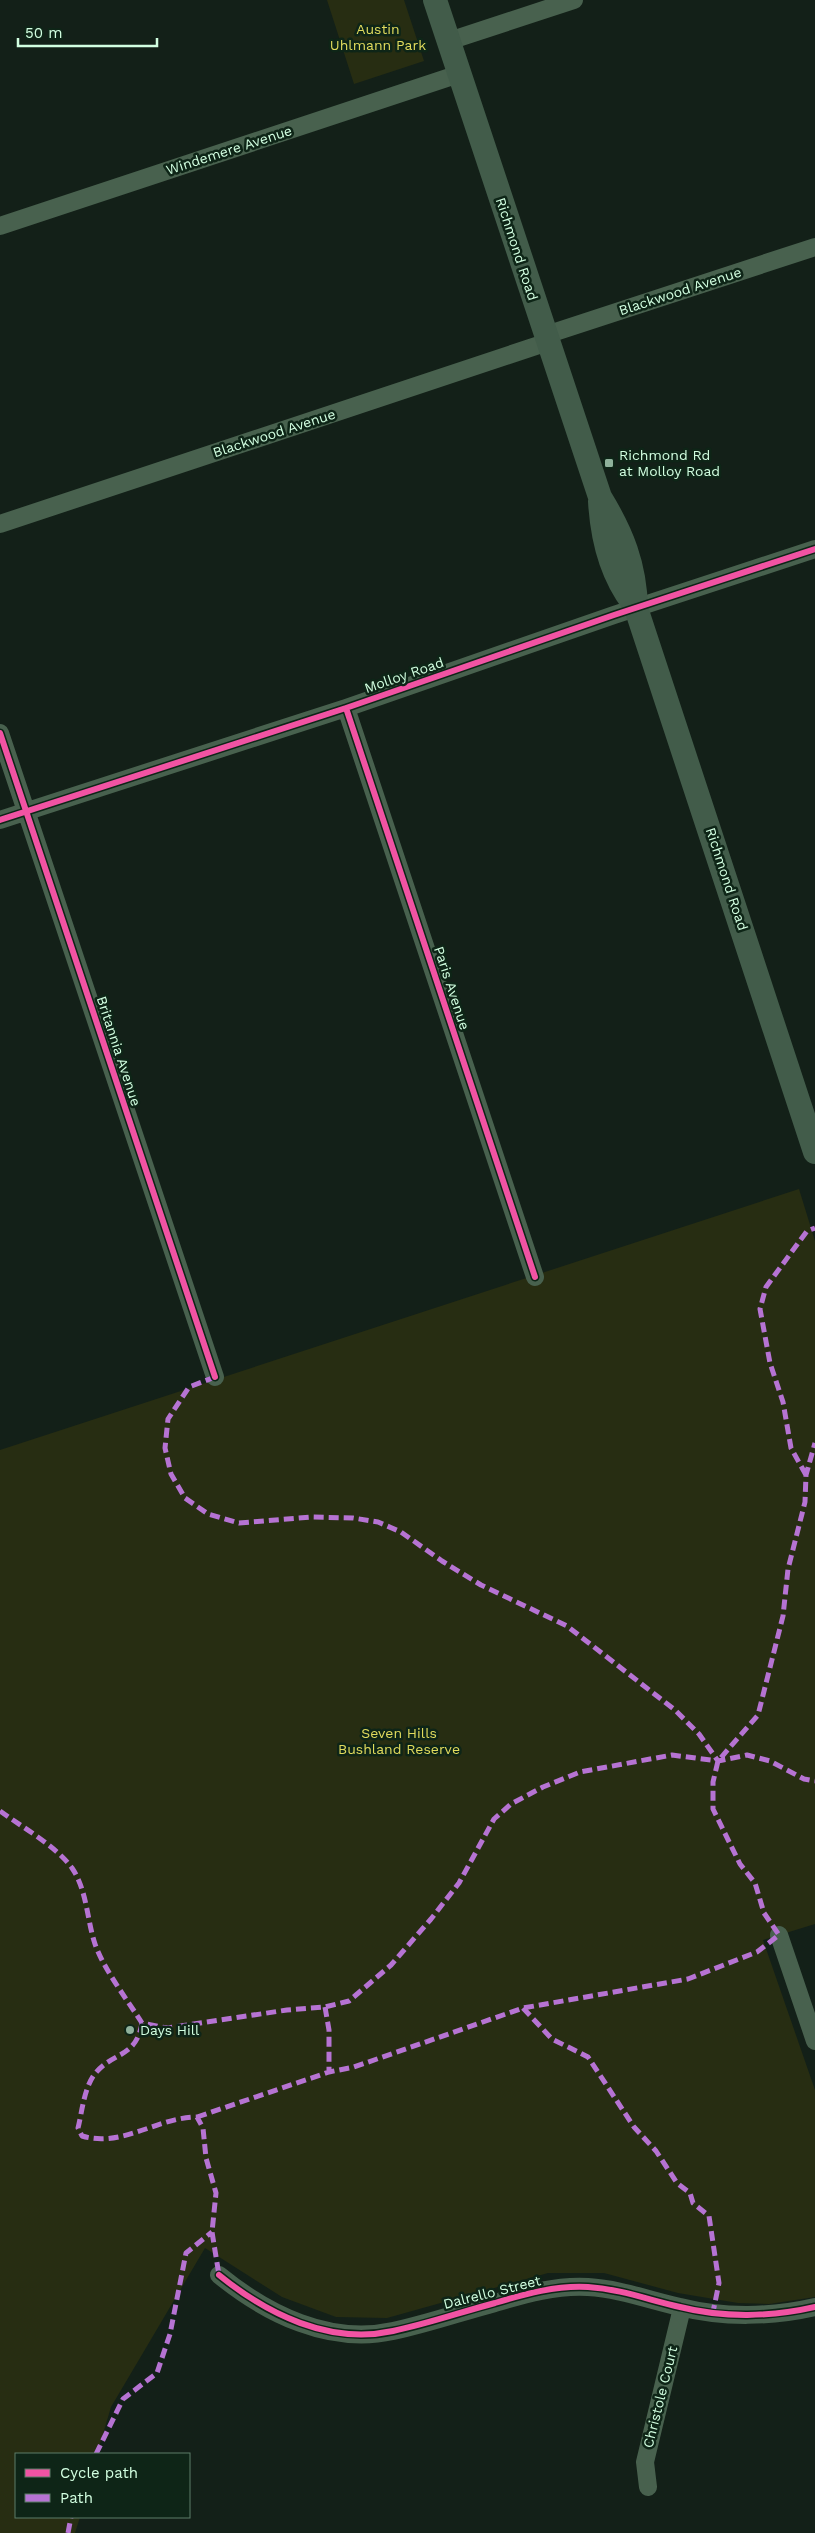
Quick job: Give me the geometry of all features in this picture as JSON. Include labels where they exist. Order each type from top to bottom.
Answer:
[{"type":"main road","name":"Richmond Road","points":[[435,0],[600,497],[602,531],[611,560],[620,587],[636,608],[815,1152]]},
{"type":"street","points":[[449,41],[574,0]]},
{"type":"street","name":"Windemere Avenue","points":[[0,226],[459,74]]},
{"type":"street","name":"Blackwood Avenue","points":[[0,524],[815,246]]},
{"type":"street","name":"Molloy Road","points":[[0,820],[346,708],[636,608],[815,549]]},
{"type":"street","name":"Paris Avenue","points":[[346,708],[535,1276]]},
{"type":"street","name":"Britannia Avenue","points":[[0,732],[215,1377]]},
{"type":"street","points":[[779,1936],[815,2041]]},
{"type":"street","name":"Dalrello Street","points":[[219,2275],[243,2295],[272,2312],[315,2328],[353,2335],[392,2331],[537,2291],[587,2287],[636,2295],[682,2308],[743,2315],[788,2314],[815,2307]]},
{"type":"street","name":"Christole Court","points":[[648,2487],[645,2462],[682,2308]]},
{"type":"green space","name":"Austin Uhlmann Park","points":[[327,0],[404,0],[424,61],[354,84]]},
{"type":"green space","name":"Seven Hills Bushland Reserve","points":[[799,1189],[815,1241],[815,1924],[763,1940],[815,2090],[815,2297],[769,2304],[738,2303],[678,2293],[604,2273],[548,2273],[387,2318],[336,2317],[282,2297],[205,2248],[111,2407],[97,2453],[15,2453],[15,2518],[80,2518],[75,2533],[0,2533],[0,1450]]},
{"type":"marked path","points":[[806,1475],[791,1448],[783,1402],[770,1363],[760,1309],[766,1287],[807,1231],[815,1228]]},
{"type":"marked path","points":[[215,1377],[189,1387],[168,1419],[165,1448],[171,1474],[185,1498],[208,1514],[239,1523],[311,1517],[353,1518],[378,1522],[401,1532],[442,1561],[481,1585],[567,1626],[675,1710],[699,1734],[718,1761]]},
{"type":"marked path","points":[[197,2117],[329,2072],[354,2067],[523,2008],[688,1979],[757,1952],[779,1935],[764,1913],[755,1883],[740,1864],[713,1809],[713,1782],[718,1761],[758,1715],[783,1616],[788,1569],[805,1502],[806,1475],[815,1443]]},
{"type":"marked path","points":[[0,1811],[57,1852],[72,1868],[84,1895],[95,1944],[110,1974],[142,2023],[167,2028],[287,2010],[325,2007],[349,2001],[391,1965],[431,1919],[459,1883],[494,1819],[511,1804],[543,1787],[580,1772],[672,1755],[718,1761],[747,1755],[770,1761],[804,1779],[815,1781]]},
{"type":"marked path","points":[[325,2007],[329,2030],[329,2072]]},
{"type":"marked path","points":[[523,2008],[552,2039],[588,2057],[634,2127],[656,2151],[677,2183],[690,2193],[693,2203],[709,2216],[719,2283],[713,2312]]},
{"type":"marked path","points":[[142,2023],[139,2035],[129,2049],[101,2067],[94,2075],[86,2094],[78,2128],[82,2136],[97,2139],[111,2138],[183,2118],[197,2117],[203,2128],[206,2158],[216,2193],[212,2232],[219,2275]]},
{"type":"marked path","points":[[96,2453],[123,2399],[157,2373],[170,2334],[186,2253],[212,2232]]},
{"type":"marked path","points":[[68,2533],[71,2518]]},
{"type":"cycle path","points":[[0,820],[346,708],[614,615],[815,549]]},
{"type":"cycle path","points":[[346,708],[535,1277]]},
{"type":"cycle path","points":[[0,733],[215,1377]]},
{"type":"cycle path","points":[[219,2275],[257,2302],[278,2314],[322,2330],[346,2334],[393,2331],[529,2293],[565,2287],[612,2290],[696,2311],[713,2313],[748,2315],[782,2313],[815,2307]]},
{"type":"place","name":"Richmond Rd at Molloy Road","points":[[609,463]]},
{"type":"place","name":"Days Hill","points":[[130,2030]]}]
